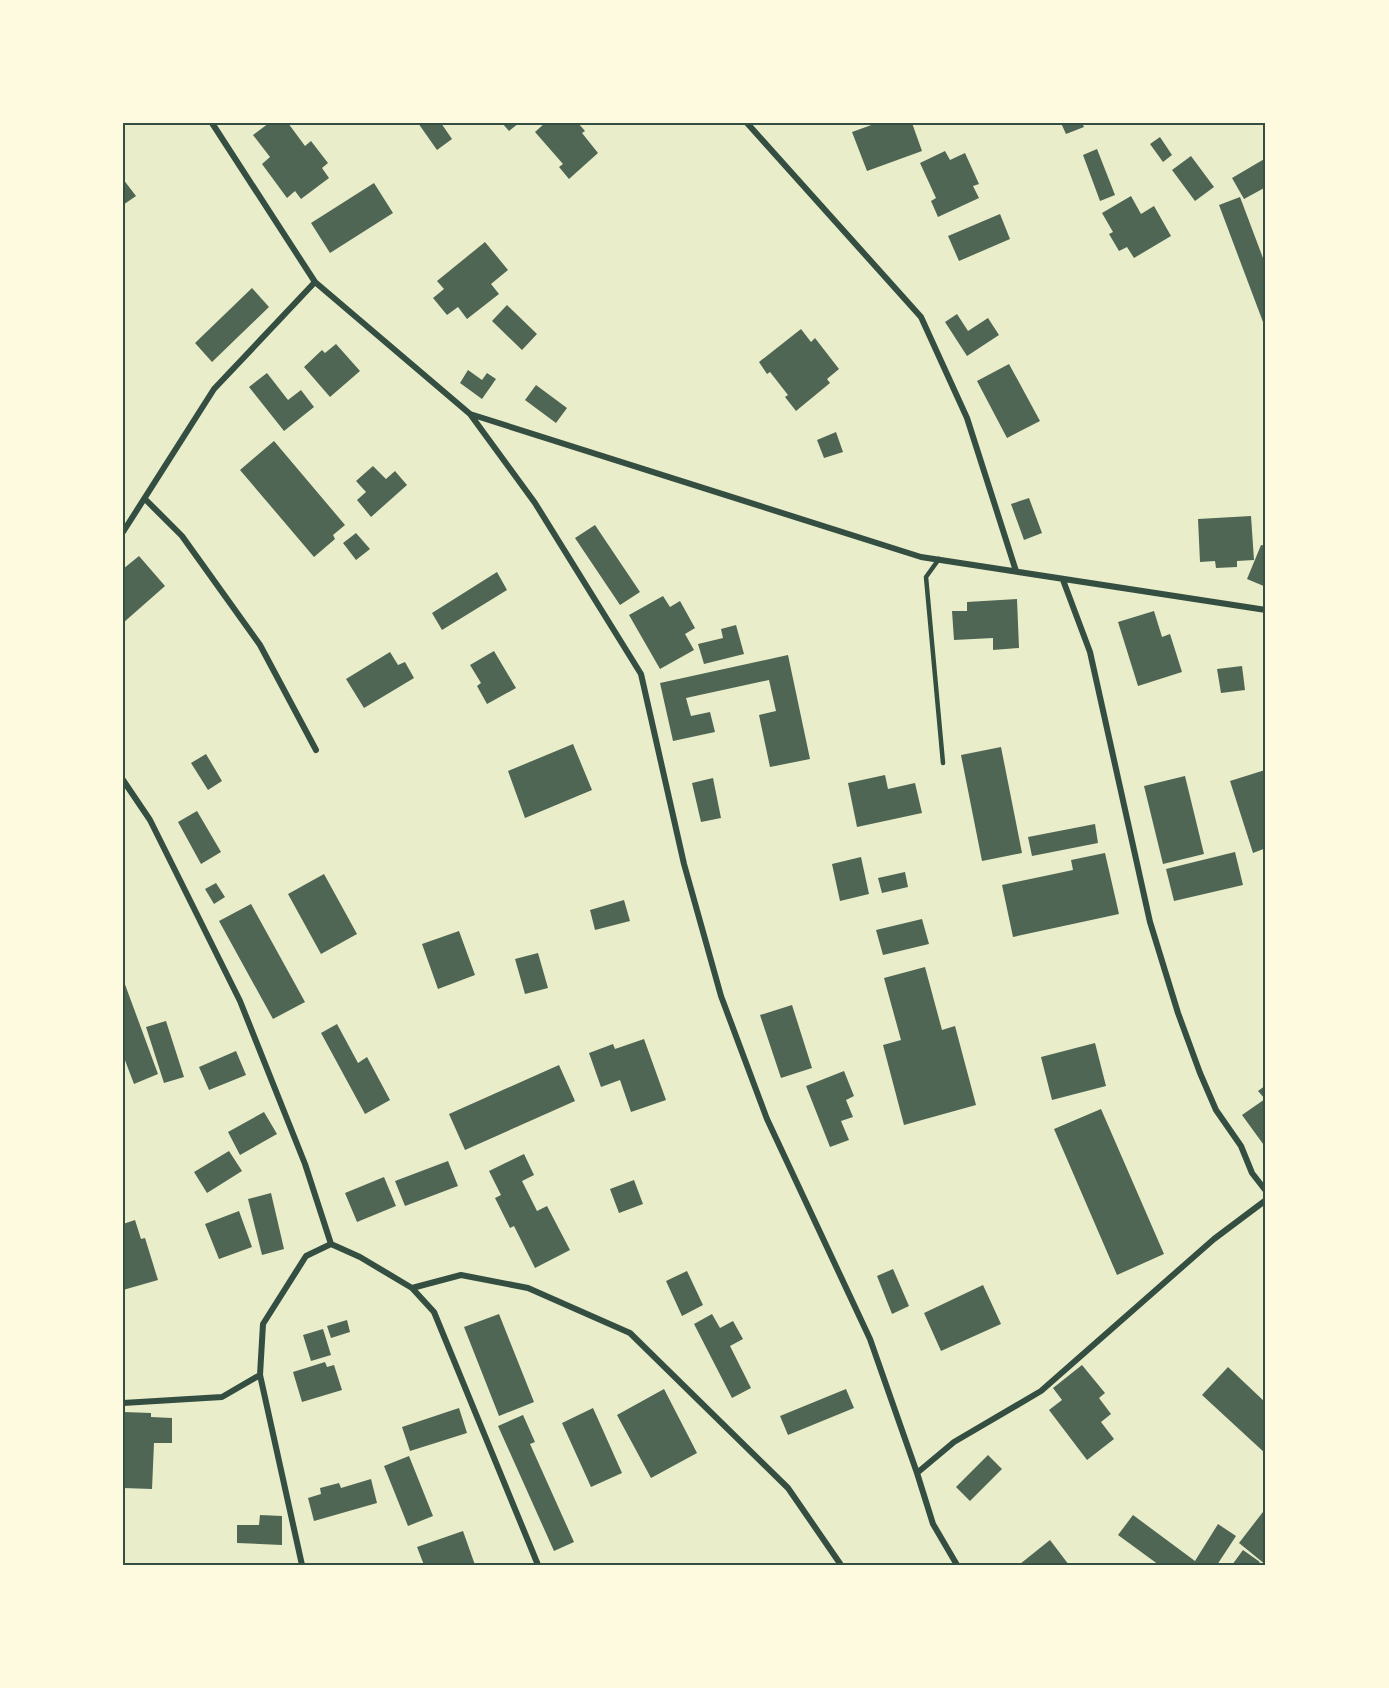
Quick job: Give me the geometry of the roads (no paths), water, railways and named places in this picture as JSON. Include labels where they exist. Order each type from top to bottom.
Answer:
[{"type":"street","points":[[212,123],[315,282],[470,414],[535,503],[641,674],[684,864],[721,996],[767,1119],[870,1339],[933,1524],[957,1565]]},
{"type":"street","points":[[747,123],[921,317],[967,418],[1016,571]]},
{"type":"street","points":[[123,532],[214,389],[315,282]]},
{"type":"street","points":[[470,414],[910,553],[1063,580],[1266,610]]},
{"type":"street","points":[[145,498],[182,537],[260,645],[316,750]]},
{"type":"street","points":[[1063,580],[1090,652],[1150,922],[1178,1013],[1216,1110],[1241,1146],[1252,1173],[1266,1191]]},
{"type":"street","points":[[123,780],[150,820],[240,1001],[305,1164],[332,1244],[360,1257],[412,1288],[434,1312],[538,1565]]},
{"type":"street","points":[[917,1473],[954,1442],[1041,1391],[1214,1239],[1266,1200]]},
{"type":"street","points":[[302,1565],[260,1375],[263,1324],[306,1257],[332,1244]]},
{"type":"street","points":[[412,1288],[461,1275],[528,1288],[630,1333],[788,1488],[841,1565]]},
{"type":"street","points":[[123,1403],[222,1397],[260,1375]]},
{"type":"lane","points":[[939,559],[926,577],[943,763]]}]
